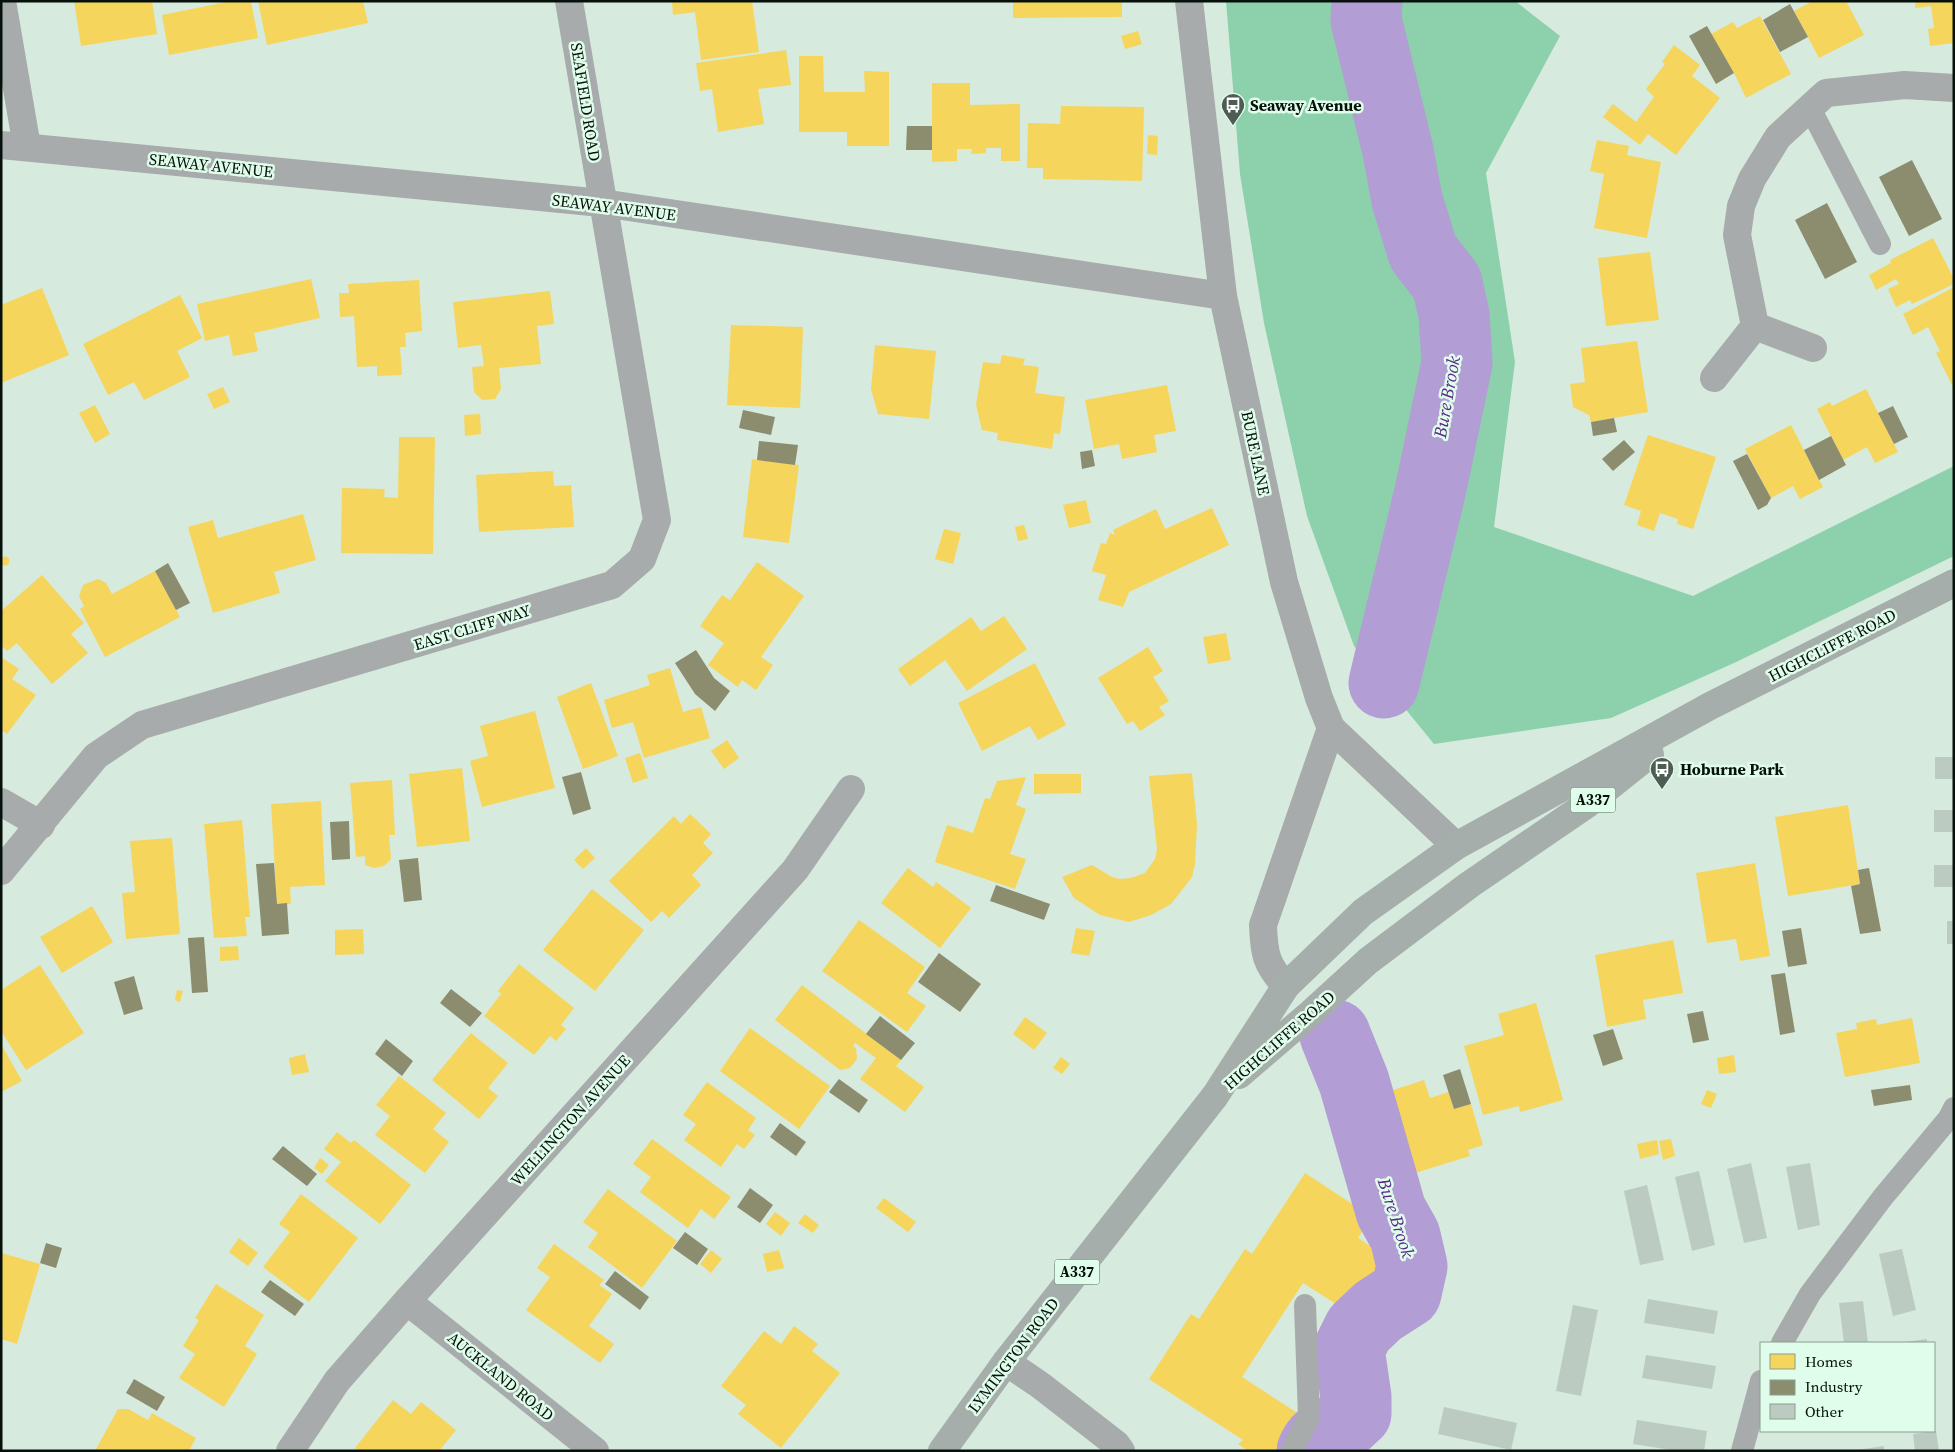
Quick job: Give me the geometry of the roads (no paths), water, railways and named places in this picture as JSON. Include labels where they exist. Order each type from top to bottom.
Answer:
[{"type":"main road","name":"HIGHCLIFFE ROAD","points":[[1215,1096],[1286,986],[1363,912],[1456,846],[1710,706],[1954,583]]},
{"type":"main road","name":"HIGHCLIFFE ROAD","points":[[1215,1096],[1368,961],[1469,885],[1586,805],[1710,706]]},
{"type":"main road","points":[[1456,846],[1469,885]]},
{"type":"main road","points":[[1286,986],[1310,1014]]},
{"type":"main road","name":"LYMINGTON ROAD","points":[[942,1451],[1006,1362],[1215,1096]]},
{"type":"street","points":[[2,1],[14,146]]},
{"type":"street","name":"SEAFIELD ROAD","points":[[569,1],[602,204]]},
{"type":"street","name":"BURE LANE","points":[[1189,1],[1222,296],[1284,582],[1319,698],[1331,728],[1456,846]]},
{"type":"street","points":[[1714,378],[1755,326],[1737,235],[1740,206],[1752,179],[1778,137],[1826,93],[1905,85],[1954,88]]},
{"type":"street","name":"SEAWAY AVENUE","points":[[14,146],[602,204],[1222,296]]},
{"type":"street","name":"EAST CLIFF WAY","points":[[1,871],[96,756],[142,725],[612,585],[642,559],[657,520],[602,204]]},
{"type":"street","points":[[1755,326],[1813,348]]},
{"type":"street","points":[[1286,986],[1271,968],[1266,955],[1263,925],[1331,728]]},
{"type":"street","name":"WELLINGTON AVENUE","points":[[290,1451],[338,1380],[795,870],[850,789]]},
{"type":"street","points":[[1,802],[41,824]]},
{"type":"street","name":"AUCKLAND ROAD","points":[[407,1301],[595,1451]]},
{"type":"street","points":[[1006,1362],[1048,1391],[1116,1444],[1121,1451]]},
{"type":"lane","points":[[1810,108],[1880,244]]},
{"type":"lane","points":[[1783,1342],[1810,1294],[1882,1197],[1948,1118],[1954,1108]]},
{"type":"lane","points":[[1292,1451],[1309,1417],[1305,1305]]},
{"type":"lane","points":[[1742,1451],[1760,1385]]},
{"type":"waterway","name":"Bure Brook","points":[[1367,1],[1366,20],[1398,151],[1407,200],[1423,252],[1447,283],[1454,315],[1457,363],[1430,492],[1384,683]]},
{"type":"waterway","name":"Bure Brook","points":[[1312,1451],[1321,1438],[1342,1425],[1356,1413],[1356,1397],[1349,1349],[1359,1329],[1378,1311],[1406,1293],[1412,1266],[1405,1236],[1391,1211],[1354,1082],[1335,1035]]},
{"type":"place","name":"Seaway Avenue","points":[[1233,126]]},
{"type":"place","name":"Hoburne Park","points":[[1662,790]]}]
